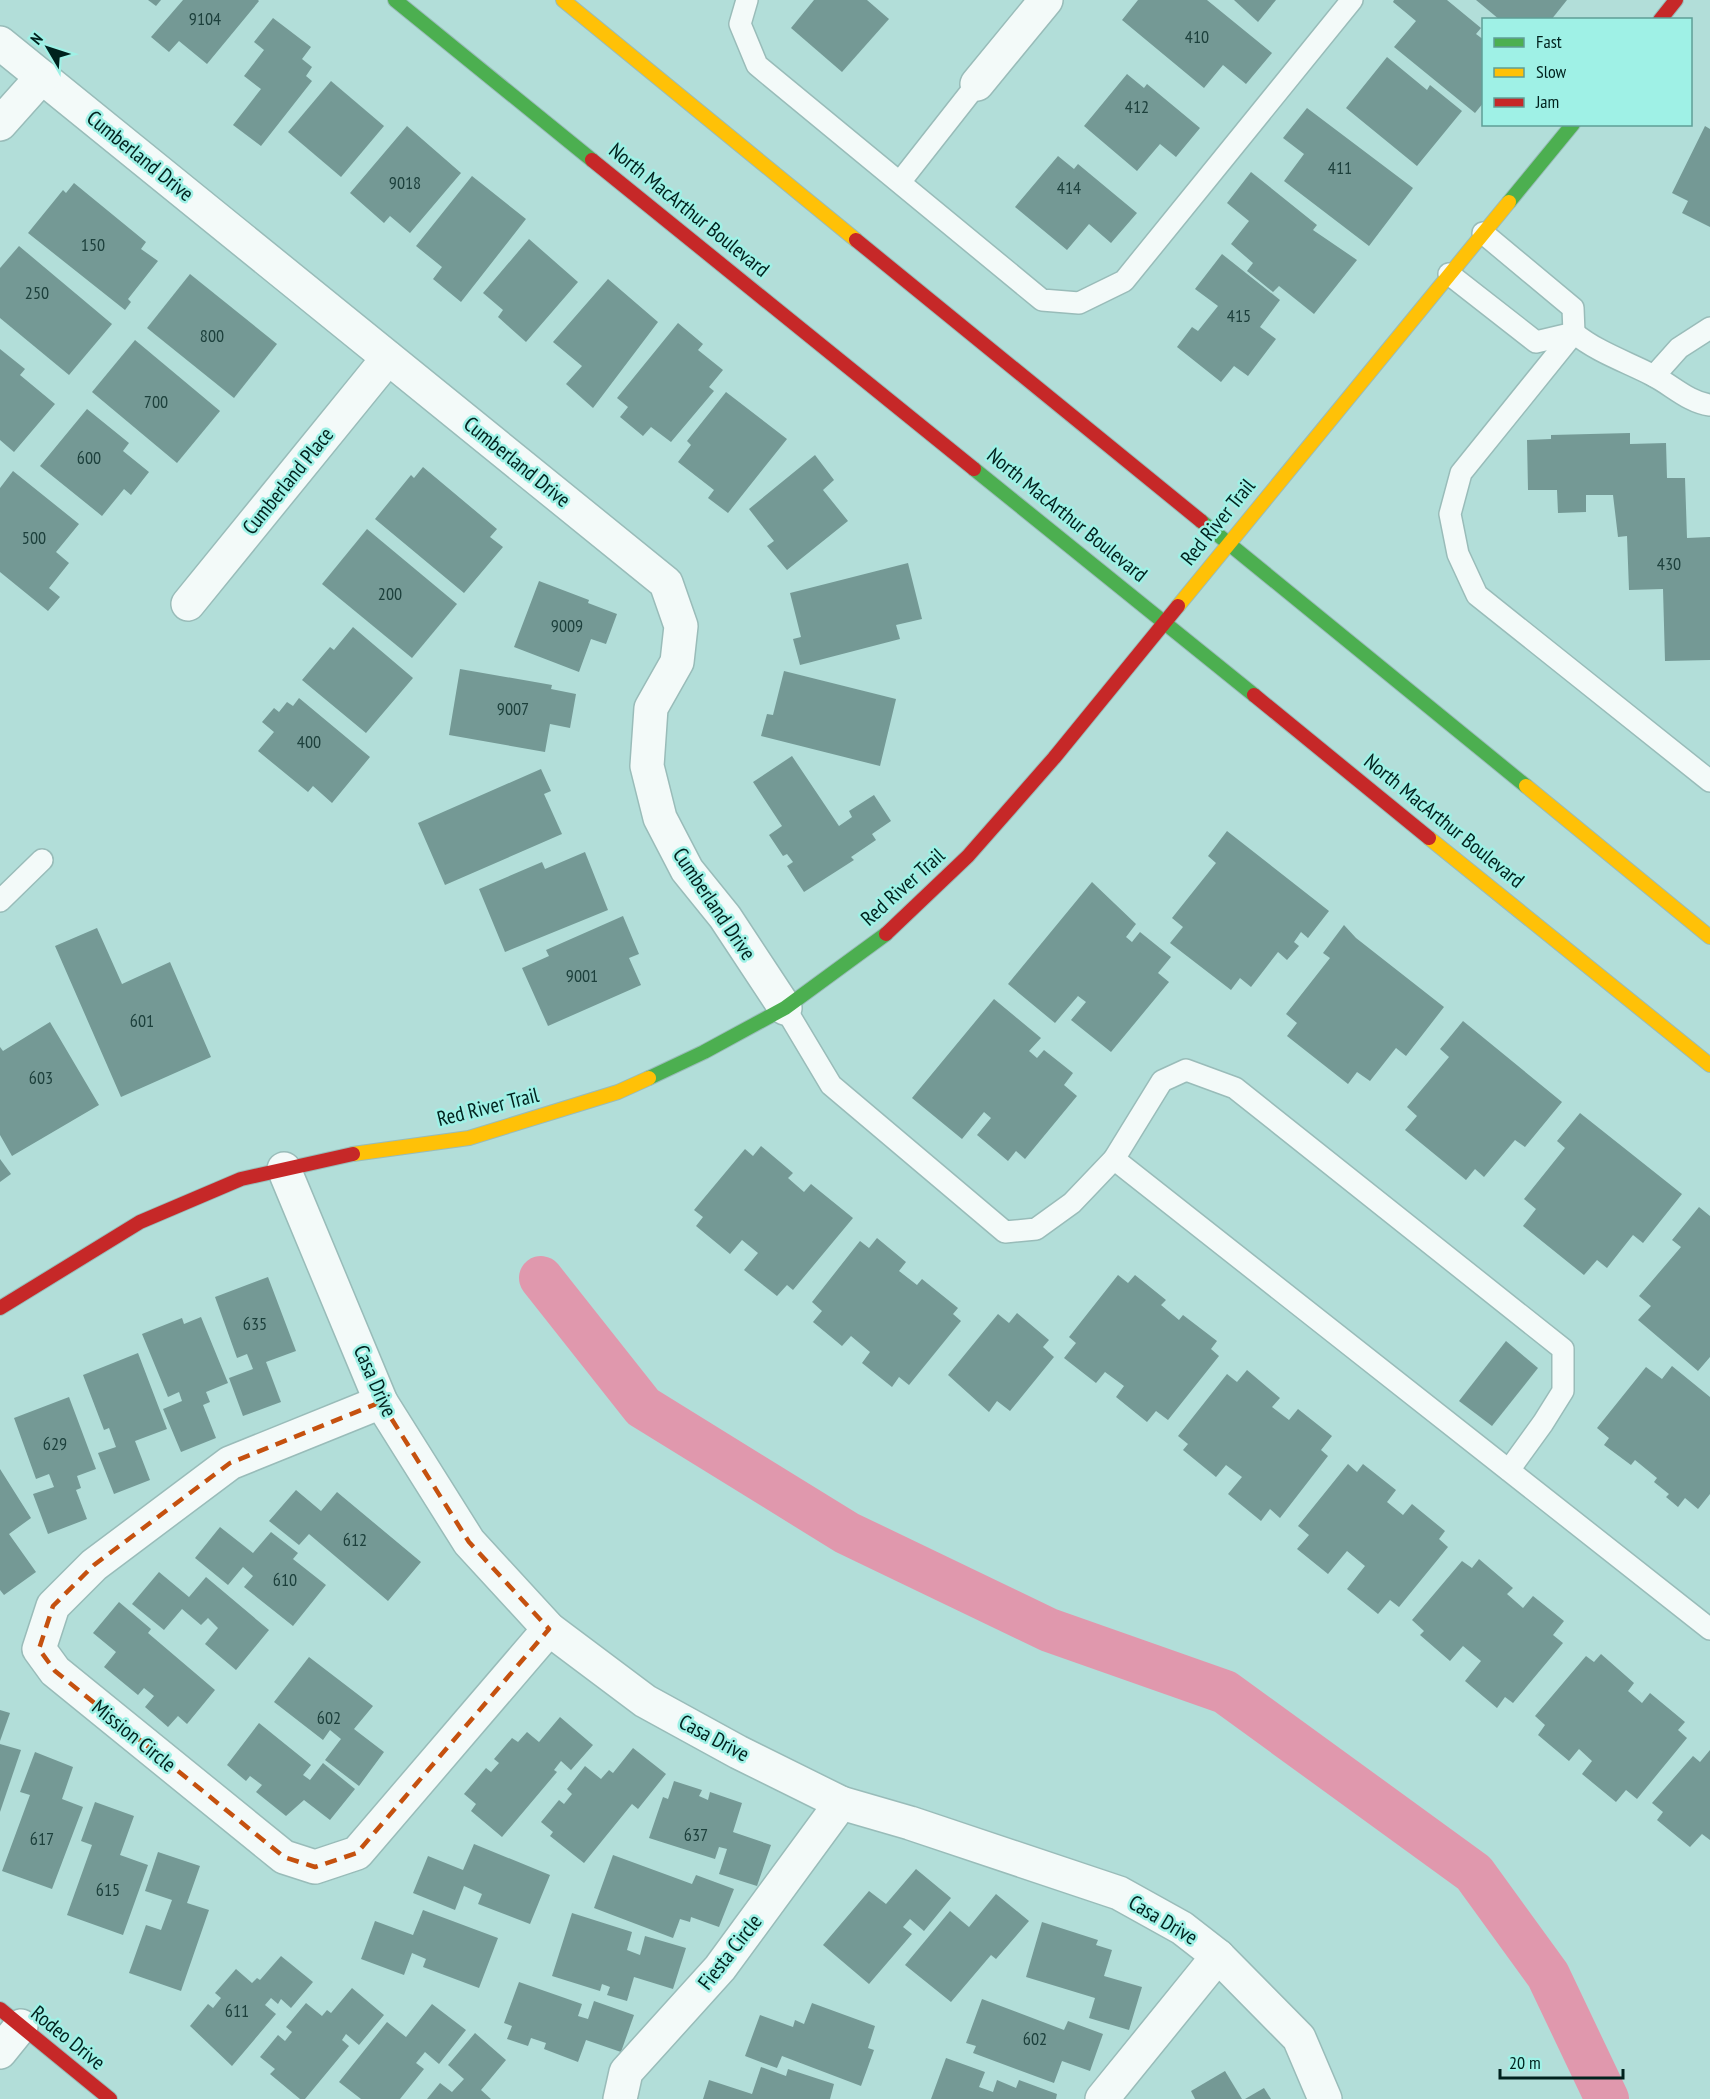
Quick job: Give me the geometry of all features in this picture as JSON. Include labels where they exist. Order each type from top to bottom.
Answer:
[{"type":"main road","name":"North MacArthur Boulevard","points":[[395,0],[1165,621],[1710,1065]]},
{"type":"main road","points":[[563,0],[1710,937]]},
{"type":"main road","points":[[1662,18],[1676,0]]},
{"type":"main road","name":"Red River Trail","points":[[0,1308],[140,1222],[240,1179],[337,1156],[469,1138],[618,1092],[704,1052],[785,1008],[881,938],[968,856],[1165,621],[1571,126]]},
{"type":"main road","name":"Rodeo Drive","points":[[10,2018],[110,2099]]},
{"type":"street","points":[[977,84],[1046,0]]},
{"type":"street","name":"Cumberland Drive","points":[[0,43],[666,583],[681,626],[677,662],[651,708],[647,766],[660,818],[687,870],[725,917],[785,1008]]},
{"type":"street","points":[[0,124],[42,76]]},
{"type":"street","name":"Cumberland Place","points":[[188,604],[388,358]]},
{"type":"street","name":"Casa Drive","points":[[284,1169],[381,1402],[469,1542],[549,1629],[645,1701],[738,1752],[841,1803],[910,1822],[1119,1893],[1182,1928],[1218,1956],[1299,2038],[1325,2099]]},
{"type":"street","name":"Mission Circle","points":[[381,1402],[230,1463],[94,1565],[53,1606],[39,1649],[49,1664],[284,1857],[315,1867],[357,1853],[549,1629]]},
{"type":"street","name":"Fiesta Circle","points":[[620,2099],[626,2072],[720,1968],[841,1803]]},
{"type":"street","points":[[1102,2099],[1218,1956]]},
{"type":"street","points":[[0,2052],[10,2018]]},
{"type":"lane","points":[[747,0],[740,24],[757,65],[1042,300],[1079,303],[1124,281],[1352,0]]},
{"type":"lane","points":[[900,182],[977,84]]},
{"type":"lane","points":[[1483,233],[1573,308],[1574,333],[1461,473],[1450,514],[1458,554],[1477,595],[1710,781]]},
{"type":"lane","points":[[1449,274],[1536,342],[1574,333]]},
{"type":"lane","points":[[1654,376],[1679,348],[1710,328]]},
{"type":"lane","points":[[1574,333],[1585,342],[1654,376],[1698,404],[1710,405]]},
{"type":"lane","points":[[0,901],[42,860]]},
{"type":"lane","points":[[785,1008],[831,1085],[1005,1232],[1036,1229],[1072,1203],[1114,1159],[1162,1081],[1185,1070],[1235,1088],[1563,1349],[1563,1390],[1543,1424],[1509,1470]]},
{"type":"lane","points":[[1114,1159],[1710,1629]]},
{"type":"highlighted area","points":[[381,1402],[469,1542],[549,1629],[357,1853],[315,1867],[284,1857],[55,1671],[39,1649],[53,1606],[94,1565],[230,1463]]},
{"type":"building","points":[[148,0],[161,0],[156,6]]},
{"type":"building","points":[[183,0],[259,1],[207,64],[179,41],[169,52],[151,37]]},
{"type":"building","points":[[814,0],[867,0],[889,19],[842,72],[791,28]]},
{"type":"building","points":[[1138,0],[1207,0],[1272,53],[1246,84],[1223,65],[1204,88],[1122,20]]},
{"type":"building","points":[[1234,0],[1276,0],[1258,22]]},
{"type":"building","points":[[1394,0],[1447,0],[1481,28],[1476,34],[1482,38],[1482,104],[1475,113],[1394,47],[1416,21],[1393,2]]},
{"type":"building","points":[[1476,0],[1567,0],[1553,18],[1498,18]]},
{"type":"building","points":[[273,18],[311,47],[302,59],[312,67],[306,76],[312,81],[261,146],[233,125],[261,89],[244,76],[264,50],[254,42]]},
{"type":"building","points":[[1387,57],[1427,90],[1430,85],[1462,111],[1417,166],[1346,108]]},
{"type":"building","points":[[1127,74],[1144,88],[1147,84],[1200,128],[1176,157],[1160,144],[1137,171],[1084,126]]},
{"type":"building","points":[[331,81],[384,126],[341,177],[288,132]]},
{"type":"building","points":[[1307,108],[1413,188],[1369,246],[1284,181],[1304,154],[1283,138]]},
{"type":"building","points":[[407,126],[461,173],[410,233],[390,216],[384,223],[350,193]]},
{"type":"building","points":[[1705,126],[1710,129],[1710,227],[1682,213],[1688,201],[1672,193]]},
{"type":"building","points":[[1058,156],[1074,169],[1078,164],[1137,213],[1111,243],[1089,224],[1067,250],[1015,207]]},
{"type":"building","points":[[1251,172],[1317,225],[1313,230],[1357,260],[1314,314],[1279,286],[1273,292],[1247,271],[1253,263],[1231,244],[1249,221],[1227,203]]},
{"type":"building","points":[[472,176],[526,219],[461,302],[433,279],[442,267],[416,246]]},
{"type":"building","points":[[74,183],[146,242],[141,249],[158,261],[128,299],[131,302],[125,310],[28,233],[63,190],[66,193]]},
{"type":"building","points":[[529,239],[578,282],[526,342],[498,317],[503,310],[483,293]]},
{"type":"building","points":[[19,246],[112,324],[69,375],[0,318],[0,268]]},
{"type":"building","points":[[1222,254],[1280,300],[1260,327],[1276,339],[1248,376],[1234,366],[1221,382],[1177,347],[1192,327],[1198,331],[1218,306],[1195,289]]},
{"type":"building","points":[[190,274],[277,344],[234,398],[147,328]]},
{"type":"building","points":[[608,279],[658,322],[593,408],[566,384],[582,366],[553,342]]},
{"type":"building","points":[[678,323],[703,344],[698,350],[723,370],[709,387],[714,391],[671,442],[651,427],[643,436],[620,417],[628,407],[617,398]]},
{"type":"building","points":[[135,340],[220,411],[177,463],[92,392]]},
{"type":"building","points":[[0,349],[25,369],[20,375],[55,404],[14,452],[0,440]]},
{"type":"building","points":[[726,392],[787,439],[728,513],[708,498],[714,490],[678,462],[691,445],[687,441]]},
{"type":"building","points":[[87,409],[129,443],[123,451],[149,472],[131,495],[124,489],[102,516],[40,466]]},
{"type":"building","points":[[1630,433],[1630,444],[1666,443],[1667,478],[1685,478],[1687,538],[1710,537],[1710,660],[1665,661],[1663,589],[1629,590],[1627,536],[1618,537],[1613,495],[1586,495],[1586,512],[1558,513],[1557,490],[1528,490],[1527,440],[1551,439],[1551,435]]},
{"type":"building","points":[[815,455],[834,480],[823,490],[848,521],[787,570],[767,546],[774,541],[749,509]]},
{"type":"building","points":[[423,467],[497,529],[490,537],[503,547],[464,593],[375,519],[411,475],[414,478]]},
{"type":"building","points":[[13,471],[79,524],[56,552],[69,563],[49,588],[60,597],[48,611],[0,572],[0,488]]},
{"type":"building","points":[[367,529],[457,604],[412,658],[322,584]]},
{"type":"building","points":[[908,563],[922,619],[896,625],[900,639],[800,665],[793,639],[801,637],[790,593]]},
{"type":"building","points":[[539,581],[589,600],[588,603],[617,614],[606,644],[591,639],[579,672],[514,647]]},
{"type":"building","points":[[353,627],[413,678],[366,733],[302,680],[330,647],[334,650]]},
{"type":"building","points":[[460,669],[552,685],[551,689],[576,694],[570,728],[550,724],[545,752],[449,735]]},
{"type":"building","points":[[784,671],[896,699],[880,766],[761,736],[767,714],[773,715]]},
{"type":"building","points":[[299,698],[370,757],[332,803],[313,786],[308,792],[258,751],[274,732],[262,722],[274,708],[279,712],[287,702],[293,706]]},
{"type":"building","points":[[792,756],[839,826],[852,817],[849,811],[874,795],[891,821],[872,834],[876,840],[851,857],[854,860],[804,892],[787,866],[793,862],[787,854],[783,856],[769,835],[782,826],[753,782]]},
{"type":"building","points":[[541,769],[551,791],[544,794],[562,834],[445,885],[418,823]]},
{"type":"building","points":[[1227,831],[1329,911],[1308,938],[1301,932],[1294,942],[1299,946],[1287,960],[1278,952],[1251,987],[1240,978],[1231,990],[1170,943],[1183,927],[1172,918],[1216,863],[1208,856]]},
{"type":"building","points":[[585,852],[608,910],[505,952],[479,889],[542,862],[545,869]]},
{"type":"building","points":[[1092,882],[1136,924],[1126,937],[1132,942],[1140,932],[1171,957],[1158,973],[1169,982],[1111,1052],[1071,1020],[1086,1002],[1078,996],[1055,1023],[1008,984]]},
{"type":"building","points":[[623,916],[639,954],[629,958],[641,985],[548,1026],[522,968],[549,956],[546,950]]},
{"type":"building","points":[[1344,925],[1356,938],[1444,1007],[1406,1056],[1396,1048],[1370,1081],[1357,1072],[1348,1084],[1287,1036],[1297,1023],[1286,1014],[1330,958],[1323,953]]},
{"type":"building","points":[[97,928],[122,984],[170,962],[211,1057],[121,1097],[55,946]]},
{"type":"building","points":[[994,999],[1041,1038],[1029,1051],[1037,1058],[1044,1050],[1073,1073],[1064,1085],[1077,1096],[1025,1159],[1016,1151],[1008,1161],[977,1135],[991,1118],[984,1112],[962,1139],[912,1098]]},
{"type":"building","points":[[1463,1021],[1562,1102],[1525,1147],[1515,1140],[1484,1177],[1475,1169],[1466,1180],[1405,1130],[1417,1116],[1407,1107],[1449,1057],[1440,1049]]},
{"type":"building","points":[[50,1022],[99,1105],[12,1156],[0,1135],[0,1047],[3,1051]]},
{"type":"building","points":[[1580,1113],[1682,1194],[1643,1243],[1633,1235],[1607,1268],[1597,1260],[1584,1275],[1523,1226],[1536,1209],[1524,1199],[1565,1148],[1557,1141]]},
{"type":"building","points":[[761,1146],[793,1173],[788,1178],[804,1192],[811,1184],[853,1218],[793,1290],[787,1285],[777,1296],[744,1270],[758,1253],[742,1240],[730,1254],[696,1226],[703,1217],[694,1210],[745,1149],[753,1156]]},
{"type":"building","points":[[0,1159],[11,1174],[0,1182]]},
{"type":"building","points":[[1699,1207],[1710,1216],[1710,1357],[1698,1371],[1638,1320],[1651,1306],[1639,1296],[1681,1247],[1672,1240]]},
{"type":"building","points":[[877,1238],[906,1262],[899,1271],[917,1285],[922,1279],[958,1308],[953,1314],[961,1321],[909,1385],[899,1377],[892,1387],[862,1363],[870,1352],[851,1336],[842,1346],[813,1322],[822,1311],[812,1302],[860,1241],[869,1248]]},
{"type":"building","points":[[1118,1275],[1128,1283],[1135,1275],[1166,1300],[1161,1305],[1179,1320],[1183,1315],[1217,1341],[1211,1349],[1219,1356],[1168,1420],[1156,1411],[1147,1422],[1116,1397],[1124,1386],[1105,1372],[1096,1383],[1064,1358],[1076,1343],[1069,1337]]},
{"type":"building","points":[[268,1277],[296,1351],[266,1362],[281,1402],[243,1416],[229,1378],[253,1369],[247,1354],[237,1358],[215,1297]]},
{"type":"building","points":[[1017,1313],[1049,1340],[1043,1347],[1054,1357],[1010,1411],[997,1401],[989,1412],[948,1375],[998,1314],[1009,1323]]},
{"type":"building","points":[[201,1317],[228,1383],[206,1392],[210,1402],[203,1405],[216,1438],[181,1452],[163,1409],[182,1401],[179,1392],[168,1397],[142,1334],[182,1318],[184,1324]]},
{"type":"building","points":[[1506,1341],[1538,1368],[1492,1426],[1459,1401]]},
{"type":"building","points":[[138,1353],[167,1429],[135,1441],[150,1480],[114,1494],[98,1453],[116,1447],[109,1428],[104,1430],[83,1375]]},
{"type":"building","points":[[1672,1366],[1710,1397],[1710,1494],[1698,1509],[1685,1498],[1678,1507],[1666,1497],[1669,1494],[1654,1482],[1657,1478],[1635,1460],[1631,1465],[1604,1445],[1609,1438],[1597,1428],[1646,1367],[1662,1379]]},
{"type":"building","points":[[1247,1370],[1280,1398],[1272,1407],[1289,1420],[1298,1409],[1332,1436],[1321,1450],[1328,1456],[1280,1518],[1270,1509],[1261,1521],[1228,1494],[1242,1477],[1226,1465],[1216,1477],[1183,1450],[1188,1444],[1178,1436],[1227,1374],[1237,1382]]},
{"type":"building","points":[[69,1397],[96,1469],[77,1476],[81,1488],[76,1490],[87,1519],[48,1534],[33,1494],[54,1487],[49,1474],[36,1479],[14,1418]]},
{"type":"building","points":[[1348,1464],[1357,1472],[1363,1464],[1396,1490],[1387,1502],[1403,1515],[1412,1504],[1445,1531],[1439,1539],[1448,1547],[1399,1607],[1390,1600],[1378,1614],[1347,1589],[1365,1566],[1347,1551],[1328,1574],[1297,1549],[1309,1535],[1298,1526]]},
{"type":"building","points":[[0,1469],[31,1518],[9,1534],[36,1572],[4,1595],[0,1590]]},
{"type":"building","points":[[296,1490],[321,1511],[337,1492],[421,1562],[388,1601],[309,1534],[299,1545],[269,1521]]},
{"type":"building","points":[[220,1527],[253,1553],[271,1532],[298,1553],[293,1559],[326,1585],[293,1626],[244,1587],[253,1576],[243,1567],[228,1585],[195,1558]]},
{"type":"building","points":[[1479,1559],[1513,1588],[1507,1594],[1523,1608],[1533,1596],[1564,1621],[1553,1635],[1563,1643],[1513,1703],[1505,1697],[1497,1708],[1465,1681],[1481,1661],[1463,1646],[1450,1661],[1420,1635],[1424,1631],[1412,1620],[1462,1561],[1472,1568]]},
{"type":"building","points":[[159,1572],[189,1597],[206,1577],[269,1630],[236,1670],[205,1644],[218,1628],[208,1618],[201,1625],[182,1609],[164,1630],[132,1604]]},
{"type":"building","points":[[119,1602],[151,1629],[148,1633],[215,1690],[187,1724],[178,1716],[168,1727],[145,1707],[154,1696],[144,1688],[138,1695],[104,1667],[116,1652],[93,1633]]},
{"type":"building","points":[[1601,1654],[1634,1683],[1628,1691],[1642,1703],[1650,1693],[1685,1722],[1678,1730],[1687,1738],[1637,1799],[1626,1790],[1616,1802],[1582,1774],[1592,1761],[1579,1749],[1569,1761],[1538,1735],[1545,1725],[1535,1716],[1586,1656],[1594,1662]]},
{"type":"building","points":[[309,1657],[373,1706],[354,1729],[384,1752],[359,1786],[325,1760],[341,1739],[330,1730],[323,1740],[274,1702]]},
{"type":"building","points":[[0,1710],[10,1713],[0,1741]]},
{"type":"building","points":[[560,1717],[593,1745],[571,1770],[561,1761],[554,1770],[557,1772],[502,1837],[471,1811],[476,1804],[464,1794],[486,1768],[491,1772],[499,1763],[494,1759],[512,1738],[518,1742],[527,1732],[539,1742]]},
{"type":"building","points":[[259,1723],[311,1765],[303,1775],[310,1780],[323,1763],[355,1789],[330,1820],[304,1800],[286,1816],[256,1792],[262,1785],[250,1776],[246,1781],[227,1765]]},
{"type":"building","points":[[0,1744],[21,1750],[0,1812]]},
{"type":"building","points":[[633,1748],[666,1774],[638,1809],[632,1804],[584,1863],[550,1836],[553,1832],[541,1822],[559,1800],[564,1804],[572,1794],[567,1789],[585,1766],[601,1779],[609,1770],[613,1773]]},
{"type":"building","points":[[1710,1750],[1710,1840],[1702,1834],[1690,1847],[1657,1820],[1663,1812],[1652,1803],[1693,1756],[1700,1762]]},
{"type":"building","points":[[35,1752],[73,1767],[62,1799],[83,1807],[52,1889],[2,1871],[30,1795],[20,1792]]},
{"type":"building","points":[[674,1781],[702,1790],[699,1796],[708,1800],[710,1792],[742,1803],[733,1832],[771,1845],[757,1886],[719,1874],[727,1849],[719,1847],[715,1859],[649,1838],[663,1797],[668,1799]]},
{"type":"building","points":[[95,1802],[134,1816],[120,1855],[148,1865],[123,1935],[67,1915],[92,1845],[81,1841]]},
{"type":"building","points":[[474,1844],[550,1875],[530,1924],[478,1904],[482,1894],[464,1886],[455,1910],[413,1893],[428,1856],[463,1870]]},
{"type":"building","points":[[158,1852],[200,1866],[187,1903],[209,1910],[181,1991],[129,1973],[146,1925],[161,1930],[172,1900],[145,1891]]},
{"type":"building","points":[[613,1855],[692,1884],[696,1875],[734,1889],[719,1927],[691,1917],[690,1922],[680,1919],[673,1938],[594,1908]]},
{"type":"building","points":[[916,1869],[951,1898],[924,1931],[910,1919],[903,1927],[912,1934],[869,1984],[823,1945],[869,1891],[886,1904]]},
{"type":"building","points":[[996,1894],[1029,1921],[996,1959],[991,1955],[951,2002],[905,1965],[950,1911],[969,1927]]},
{"type":"building","points":[[423,1910],[498,1938],[479,1988],[423,1967],[426,1959],[412,1953],[404,1975],[361,1959],[375,1921],[413,1935]]},
{"type":"building","points":[[572,1913],[632,1932],[627,1950],[640,1955],[645,1936],[686,1948],[673,1989],[634,1977],[627,2001],[607,1995],[610,1987],[602,1984],[600,1991],[552,1976]]},
{"type":"building","points":[[1042,1922],[1098,1940],[1096,1945],[1112,1950],[1104,1976],[1142,1987],[1129,2030],[1089,2018],[1095,1998],[1026,1977]]},
{"type":"building","points":[[281,1956],[313,1982],[291,2008],[281,1999],[278,2004],[271,1998],[265,2005],[276,2014],[232,2066],[190,2026],[208,2004],[213,2008],[221,1998],[215,1993],[236,1969],[252,1983],[257,1978],[260,1980]]},
{"type":"building","points":[[519,1982],[582,2004],[578,2016],[588,2019],[594,2001],[634,2015],[621,2052],[586,2040],[578,2062],[544,2049],[546,2043],[531,2038],[528,2046],[507,2039],[512,2026],[504,2023]]},
{"type":"building","points":[[352,1988],[384,2015],[359,2045],[346,2034],[342,2040],[349,2046],[305,2099],[300,2099],[270,2074],[275,2069],[260,2057],[278,2035],[285,2041],[292,2032],[286,2027],[306,2003],[322,2016],[327,2010],[331,2013]]},
{"type":"building","points":[[982,1999],[1064,2030],[1068,2021],[1103,2034],[1090,2071],[1062,2061],[1054,2083],[973,2053],[976,2046],[966,2043]]},
{"type":"building","points":[[812,2003],[875,2026],[868,2048],[874,2050],[861,2086],[782,2056],[777,2068],[745,2056],[760,2015],[793,2027],[795,2020],[804,2024]]},
{"type":"building","points":[[432,2004],[466,2030],[439,2064],[425,2052],[416,2063],[424,2069],[400,2099],[361,2099],[339,2082],[387,2022],[406,2037]]},
{"type":"building","points":[[475,2033],[506,2060],[481,2090],[491,2099],[427,2099],[440,2083],[452,2092],[464,2079],[448,2065]]},
{"type":"building","points":[[946,2058],[985,2072],[979,2087],[993,2092],[997,2080],[1016,2088],[1019,2080],[1057,2094],[1056,2099],[931,2099]]},
{"type":"building","points":[[761,2067],[786,2076],[788,2069],[834,2084],[830,2099],[703,2099],[709,2080],[752,2094]]},
{"type":"building","points":[[1225,2071],[1242,2099],[1195,2099],[1191,2091]]},
{"type":"building","points":[[1264,2088],[1271,2099],[1245,2099]]},
{"type":"waterway","points":[[541,1278],[643,1407],[847,1533],[1049,1630],[1225,1692],[1474,1873],[1548,1975],[1607,2099]]},
{"type":"traffic: fast","points":[[395,0],[592,160]]},
{"type":"traffic: fast","points":[[1509,202],[1571,126]]},
{"type":"traffic: fast","points":[[974,469],[1254,695]]},
{"type":"traffic: fast","points":[[1201,521],[1526,786]]},
{"type":"traffic: fast","points":[[649,1078],[704,1052],[785,1008],[886,934]]},
{"type":"traffic: slow","points":[[563,0],[856,240]]},
{"type":"traffic: slow","points":[[1178,606],[1509,202]]},
{"type":"traffic: slow","points":[[1526,786],[1710,937]]},
{"type":"traffic: slow","points":[[1429,838],[1710,1065]]},
{"type":"traffic: slow","points":[[353,1154],[469,1138],[618,1092],[649,1078]]},
{"type":"traffic: jam","points":[[1662,18],[1676,0]]},
{"type":"traffic: jam","points":[[592,160],[974,469]]},
{"type":"traffic: jam","points":[[856,240],[1201,521]]},
{"type":"traffic: jam","points":[[886,934],[968,856],[1054,758],[1178,606]]},
{"type":"traffic: jam","points":[[1254,695],[1429,838]]},
{"type":"traffic: jam","points":[[0,1308],[140,1222],[241,1179],[353,1154]]},
{"type":"traffic: jam","points":[[0,2009],[110,2099]]}]
